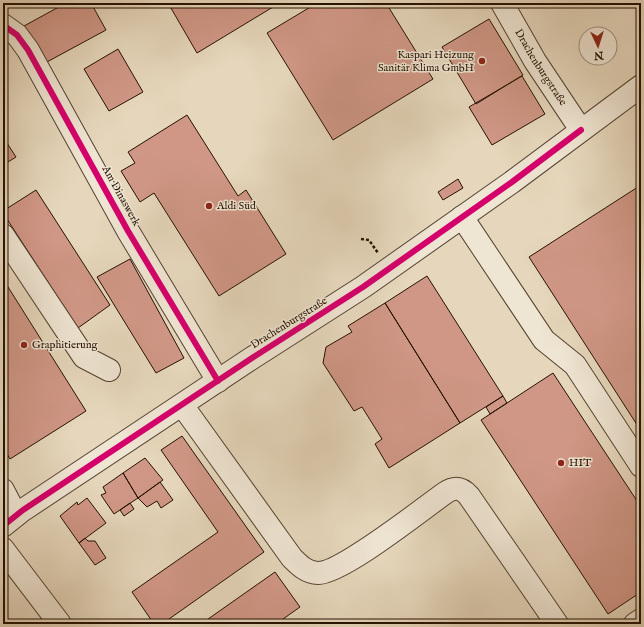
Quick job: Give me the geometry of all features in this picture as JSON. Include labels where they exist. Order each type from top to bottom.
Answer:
[{"type":"street","name":"Drachenburgstraße","points":[[502,3],[535,61],[581,130]]},
{"type":"street","name":"Am Dinaswerk","points":[[3,26],[17,35],[28,50],[128,231],[218,381]]},
{"type":"street","name":"Drachenburgstraße","points":[[10,520],[218,381],[363,287],[512,182],[641,86]]},
{"type":"street","points":[[462,217],[544,340],[575,365],[641,466]]},
{"type":"street","points":[[3,235],[84,358],[109,370]]},
{"type":"street","points":[[182,405],[292,558],[302,568],[317,573],[330,570],[348,561],[450,489],[458,488],[469,496],[557,624]]},
{"type":"street","points":[[3,490],[10,520]]},
{"type":"street","points":[[3,549],[60,624]]},
{"type":"street","points":[[635,624],[641,620]]},
{"type":"building","points":[[66,3],[91,3],[106,30],[45,63],[24,26]]},
{"type":"building","points":[[168,3],[278,3],[278,4],[197,53]]},
{"type":"building","points":[[317,3],[386,3],[433,79],[333,140],[267,33]]},
{"type":"building","name":"Kaspari Heizung Sanitär Klima GmbH","points":[[489,19],[523,75],[476,104],[442,47]]},
{"type":"building","points":[[118,49],[143,92],[109,111],[84,69]]},
{"type":"building","points":[[522,76],[545,114],[492,145],[469,107]]},
{"type":"building","name":"Aldi Süd","points":[[187,115],[238,196],[246,190],[286,254],[219,296],[154,193],[140,202],[121,171],[135,163],[128,152]]},
{"type":"building","points":[[3,137],[16,157],[3,165]]},
{"type":"building","points":[[458,179],[463,188],[443,200],[438,192]]},
{"type":"building","points":[[641,185],[641,431],[529,257]]},
{"type":"building","points":[[36,190],[110,305],[78,328],[3,213],[3,211]]},
{"type":"building","points":[[130,259],[184,358],[156,373],[97,277]]},
{"type":"building","points":[[427,276],[503,396],[460,423],[385,303]]},
{"type":"building","name":"Graphitierung","points":[[3,279],[86,411],[10,459],[3,447]]},
{"type":"building","points":[[385,303],[460,423],[389,468],[375,444],[382,439],[362,407],[354,411],[323,363],[326,347],[352,332],[348,326]]},
{"type":"building","name":"HIT","points":[[553,373],[641,507],[641,592],[608,614],[481,420]]},
{"type":"building","points":[[503,396],[507,403],[490,414],[486,407]]},
{"type":"building","points":[[182,436],[264,552],[162,624],[154,624],[132,592],[218,532],[161,450]]},
{"type":"building","points":[[145,458],[163,480],[138,498],[123,473]]},
{"type":"building","points":[[123,473],[138,498],[114,514],[101,495],[106,493],[103,487]]},
{"type":"building","points":[[160,482],[173,500],[161,508],[157,501],[147,507],[138,498]]},
{"type":"building","points":[[87,498],[106,523],[79,543],[60,516],[77,502],[78,505]]},
{"type":"building","points":[[130,503],[134,509],[124,516],[120,510]]},
{"type":"building","points":[[85,538],[88,541],[95,541],[106,558],[95,565],[79,543]]},
{"type":"building","points":[[275,572],[300,607],[276,624],[201,624]]},
{"type":"cycle path","points":[[3,25],[17,35],[28,50],[128,231],[218,381]]},
{"type":"cycle path","points":[[3,526],[23,510],[252,358],[363,287],[512,182],[581,130]]},
{"type":"place","name":"Kaspari Heizung Sanitär Klima GmbH","points":[[482,61]]},
{"type":"place","name":"Aldi Süd","points":[[209,206]]},
{"type":"place","name":"Graphitierung","points":[[24,345]]},
{"type":"place","name":"HIT","points":[[561,463]]}]
